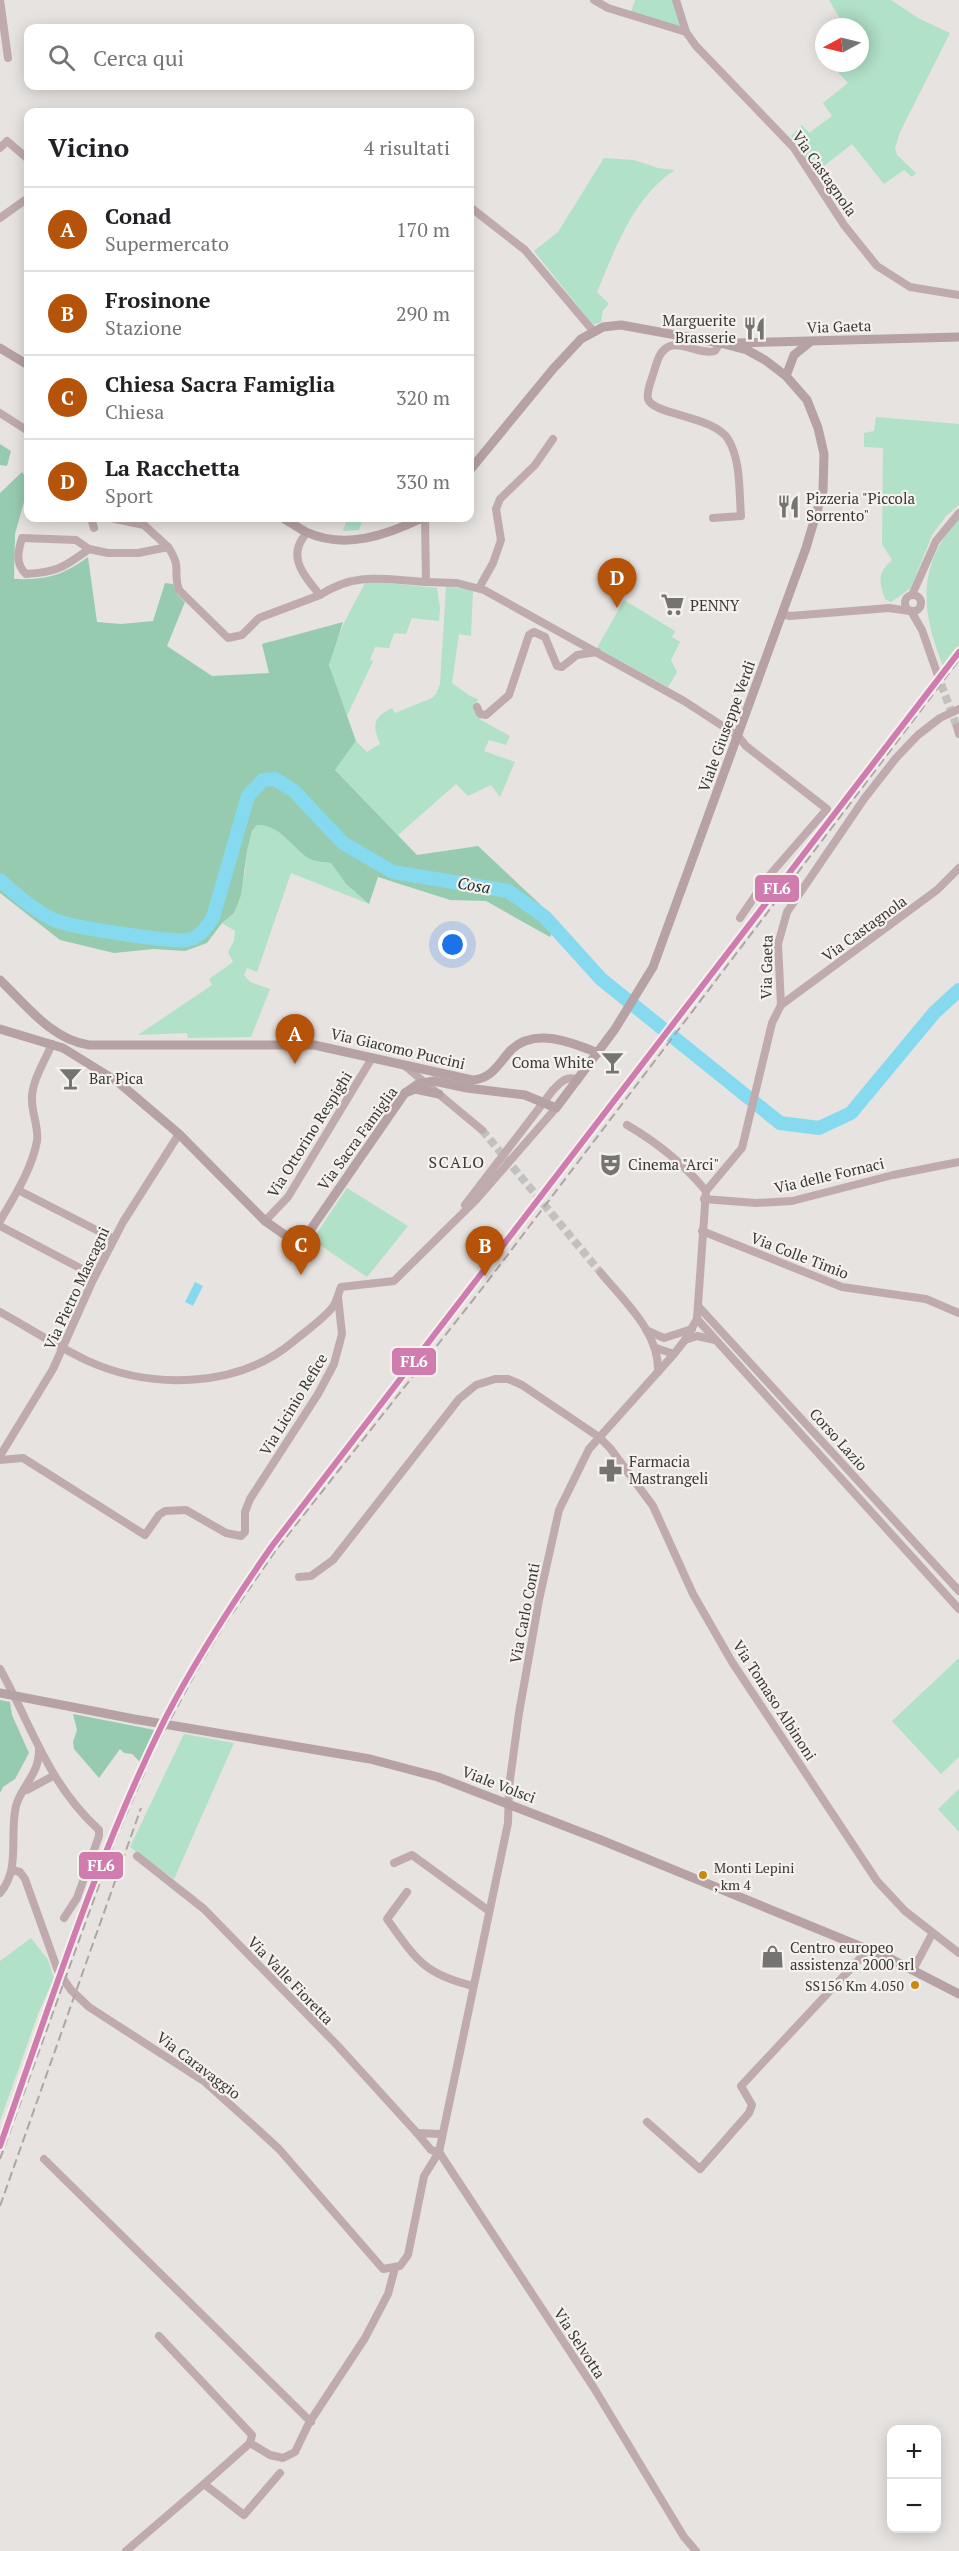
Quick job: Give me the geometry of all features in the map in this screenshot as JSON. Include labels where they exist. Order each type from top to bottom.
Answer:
[{"type":"main road","points":[[474,465],[581,339],[603,327],[621,325],[720,343]]},
{"type":"main road","name":"Via Gaeta","points":[[720,343],[959,337]]},
{"type":"main road","points":[[765,360],[766,349],[776,342]]},
{"type":"main road","points":[[786,376],[794,355],[810,342]]},
{"type":"main road","name":"Viale Giuseppe Verdi","points":[[556,1108],[615,1029],[653,967],[806,548],[823,491],[824,454],[807,400],[786,376],[765,360],[747,350],[720,343]]},
{"type":"main road","points":[[0,348],[24,363]]},
{"type":"main road","points":[[290,522],[307,532],[343,539],[362,539],[395,531],[415,522]]},
{"type":"main road","name":"Via Giacomo Puccini","points":[[0,980],[38,1018],[76,1042],[101,1046],[314,1045],[409,1069],[466,1080],[479,1080],[490,1074],[514,1047],[528,1041],[543,1038],[559,1040],[598,1053]]},
{"type":"main road","points":[[29,1038],[37,1032],[38,1018]]},
{"type":"main road","points":[[0,1029],[63,1048],[95,1066],[142,1100],[265,1221]]},
{"type":"main road","points":[[95,1066],[92,1053],[101,1046]]},
{"type":"main road","points":[[405,1093],[412,1081],[409,1069]]},
{"type":"main road","points":[[405,1093],[412,1086],[425,1082],[515,1092],[556,1108]]},
{"type":"main road","name":"Via Sacra Famiglia","points":[[265,1221],[298,1243],[302,1242],[405,1093],[415,1089],[439,1094]]},
{"type":"main road","name":"Viale Volsci","points":[[0,1693],[398,1766],[438,1777],[508,1803],[868,1950],[959,1994]]},
{"type":"street","points":[[0,0],[8,58]]},
{"type":"street","points":[[594,0],[618,11],[686,32]]},
{"type":"street","name":"Via Castagnola","points":[[676,0],[686,32],[794,148],[844,225],[877,266],[910,287],[959,295]]},
{"type":"street","points":[[0,148],[7,141],[24,156]]},
{"type":"street","points":[[0,218],[24,201]]},
{"type":"street","points":[[474,210],[525,250],[594,332]]},
{"type":"street","points":[[713,518],[741,516],[736,461],[728,438],[718,429],[702,422],[661,410],[652,405],[648,392],[659,356],[664,350],[672,345],[708,352],[715,351],[720,343]]},
{"type":"street","points":[[0,413],[24,428]]},
{"type":"street","points":[[479,588],[501,540],[496,509],[500,499],[535,465],[554,438]]},
{"type":"street","points":[[937,673],[922,630],[905,605],[922,577],[936,541],[959,513]]},
{"type":"street","points":[[92,522],[94,528]]},
{"type":"street","points":[[130,522],[144,525],[168,547],[178,565],[179,590],[228,638],[242,635],[259,618],[320,596],[347,580],[369,578],[457,583],[479,588],[597,652],[684,701],[738,736],[746,746],[827,809],[768,878],[740,918]]},
{"type":"street","points":[[424,522],[426,582]]},
{"type":"street","points":[[307,532],[298,542],[296,555],[309,583],[320,596]]},
{"type":"street","points":[[89,549],[66,567],[37,574],[26,574],[20,569],[18,558],[22,538],[76,540],[89,549],[125,554],[168,547]]},
{"type":"street","points":[[922,577],[922,630]]},
{"type":"street","points":[[889,608],[909,596]]},
{"type":"street","points":[[909,596],[921,603]]},
{"type":"street","points":[[782,614],[790,616],[889,608],[916,611],[921,603]]},
{"type":"street","points":[[477,707],[480,714],[486,715],[509,695],[529,635],[534,632],[544,638],[557,666],[562,667],[577,655],[597,652]]},
{"type":"street","name":"Via Gaeta","points":[[705,1195],[737,1157],[746,1137],[772,1023],[781,1005],[778,944],[787,912],[864,799],[896,758],[918,735],[940,718],[959,709]]},
{"type":"street","name":"Via Castagnola","points":[[781,1005],[937,890],[959,868]]},
{"type":"street","points":[[0,1221],[18,1190],[38,1139],[31,1099],[33,1088],[52,1044]]},
{"type":"street","name":"Via Ottorino Respighi","points":[[265,1221],[288,1197],[372,1058]]},
{"type":"street","points":[[409,1069],[482,1130]]},
{"type":"street","points":[[442,1235],[541,1104],[566,1078],[578,1080]]},
{"type":"street","points":[[0,1312],[89,1361],[136,1375],[179,1379],[213,1378],[258,1366],[279,1354],[328,1312],[341,1287],[394,1281],[487,1188],[556,1108]]},
{"type":"street","points":[[627,1125],[661,1146],[681,1162],[705,1195],[697,1319]]},
{"type":"street","name":"Via Pietro Mascagni","points":[[0,1458],[53,1369],[114,1239],[179,1134]]},
{"type":"street","name":"Via delle Fornaci","points":[[705,1195],[748,1203],[792,1201],[893,1175],[959,1162]]},
{"type":"street","points":[[18,1190],[114,1239]]},
{"type":"street","points":[[0,1226],[95,1276]]},
{"type":"street","name":"Via Colle Timio","points":[[702,1231],[842,1287],[926,1299],[959,1313]]},
{"type":"street","points":[[601,1273],[647,1330],[656,1347],[658,1372]]},
{"type":"street","name":"Via Licinio Refice","points":[[0,1458],[23,1458],[145,1535],[159,1515],[179,1509],[186,1510],[232,1536],[241,1536],[245,1532],[245,1512],[250,1498],[318,1394],[334,1364],[342,1341],[338,1295]]},
{"type":"street","name":"Corso Lazio","points":[[698,1306],[959,1591]]},
{"type":"street","points":[[328,1312],[340,1315]]},
{"type":"street","name":"Corso Lazio","points":[[697,1319],[959,1609]]},
{"type":"street","name":"Via Carlo Conti","points":[[508,1803],[519,1713],[539,1600],[559,1510],[588,1449],[674,1354],[697,1319]]},
{"type":"street","points":[[664,1338],[692,1329]]},
{"type":"street","points":[[647,1330],[664,1338],[674,1354]]},
{"type":"street","points":[[685,1340],[697,1336],[717,1341]]},
{"type":"street","points":[[656,1347],[674,1354]]},
{"type":"street","name":"Via Tomaso Albinoni","points":[[299,1577],[311,1576],[333,1560],[459,1399],[476,1385],[495,1379],[508,1379],[522,1385],[599,1437],[610,1448],[653,1506],[693,1594],[732,1662],[824,1798],[855,1849],[890,1897],[932,1934],[959,1953]]},
{"type":"street","points":[[0,1669],[53,1776],[67,1797],[99,1830],[99,1836],[77,1898],[64,1917]]},
{"type":"street","points":[[0,1893],[8,1883],[12,1870],[15,1812],[37,1766],[39,1749]]},
{"type":"street","points":[[23,1792],[53,1776]]},
{"type":"street","points":[[250,2444],[270,2455],[283,2458],[295,2452],[310,2422],[365,2338],[388,2294],[395,2268],[404,2262],[408,2255],[424,2176],[439,2152],[508,1823],[508,1803]]},
{"type":"street","points":[[394,1863],[412,1855],[489,1911]]},
{"type":"street","name":"Via Valle Fioretta","points":[[137,1856],[211,1917],[337,2045],[431,2150],[439,2152]]},
{"type":"street","name":"Via Caravaggio","points":[[12,1870],[21,1872],[25,1879],[64,1981],[89,2007],[205,2082],[279,2150],[379,2265],[383,2268],[395,2268]]},
{"type":"street","points":[[407,1892],[387,1919],[406,1946],[432,1973],[473,1986]]},
{"type":"street","points":[[913,1970],[932,1934]]},
{"type":"street","points":[[647,2122],[700,2169],[749,2113],[752,2105],[741,2086],[868,1950]]},
{"type":"street","points":[[417,2133],[441,2134]]},
{"type":"street","name":"Via Selvotta","points":[[439,2152],[594,2388],[684,2537],[696,2551]]},
{"type":"street","points":[[44,2158],[310,2422]]},
{"type":"street","points":[[126,2551],[250,2444],[252,2434],[159,2336]]},
{"type":"street","points":[[204,2484],[244,2515],[280,2473]]},
{"type":"green space","points":[[635,0],[676,0],[682,26],[680,28],[631,12]]},
{"type":"green space","points":[[829,0],[891,0],[918,18],[950,33],[900,132],[895,148],[897,155],[916,173],[912,177],[904,170],[884,184],[852,144],[815,173],[791,136],[802,125],[809,133],[832,116],[823,103],[848,83],[838,72],[869,72],[869,18],[840,18]]},
{"type":"green space","points":[[604,158],[634,160],[658,168],[675,170],[648,194],[627,225],[597,292],[609,304],[603,310],[601,322],[593,325],[534,251],[558,232]]},
{"type":"green space","points":[[876,417],[959,424],[959,505],[946,516],[932,535],[911,588],[891,602],[885,599],[881,582],[884,569],[892,560],[882,544],[883,448],[864,447],[864,433],[874,431]]},
{"type":"green space","points":[[0,444],[11,451],[7,466],[0,465]]},
{"type":"green space","points":[[22,472],[24,475],[24,502],[15,534],[14,579],[53,576],[70,569],[88,557],[97,622],[121,624],[153,621],[165,583],[173,584],[177,594],[185,602],[167,646],[212,676],[269,673],[262,644],[343,622],[329,665],[356,741],[335,770],[417,855],[478,846],[559,922],[550,937],[486,901],[450,900],[378,877],[369,904],[346,884],[331,863],[310,859],[279,832],[257,825],[252,831],[241,895],[234,913],[222,923],[207,943],[185,951],[154,949],[114,953],[60,940],[0,893],[0,493]]},
{"type":"green space","points":[[959,519],[959,645],[943,666],[930,627],[927,608],[929,571],[945,536]]},
{"type":"green space","points":[[346,522],[362,522],[359,530],[343,531]]},
{"type":"green space","points":[[366,581],[437,588],[439,621],[412,618],[406,634],[394,633],[389,648],[375,647],[370,660],[373,661],[347,716],[330,667],[330,659],[338,637]]},
{"type":"green space","points":[[446,586],[473,590],[471,636],[459,634],[452,683],[478,699],[474,711],[481,720],[510,736],[506,745],[489,740],[484,751],[515,762],[500,797],[491,785],[468,796],[456,784],[398,835],[335,770],[356,741],[367,752],[380,744],[375,726],[381,715],[392,708],[395,713],[432,698],[436,694],[440,684]]},
{"type":"green space","points":[[624,600],[675,631],[672,637],[680,642],[671,660],[677,672],[668,687],[597,648]]},
{"type":"green space","points":[[257,825],[279,832],[310,859],[331,863],[346,884],[369,904],[291,873],[257,972],[247,968],[244,975],[250,982],[270,989],[251,1037],[188,1038],[187,1033],[138,1035],[212,985],[209,979],[233,962],[228,952],[234,941],[235,931],[222,923],[234,913],[245,872],[252,831]]},
{"type":"green space","points":[[347,1188],[408,1226],[367,1277],[317,1243],[317,1233]]},
{"type":"green space","points":[[959,1658],[959,1757],[941,1774],[892,1721]]},
{"type":"green space","points":[[0,1700],[10,1702],[12,1715],[29,1753],[15,1779],[3,1787],[0,1793]]},
{"type":"green space","points":[[73,1714],[156,1730],[140,1762],[132,1754],[124,1753],[120,1749],[99,1778],[74,1749],[73,1742],[77,1730]]},
{"type":"green space","points":[[184,1734],[234,1743],[174,1879],[130,1847]]},
{"type":"green space","points":[[959,1789],[959,1832],[938,1809]]},
{"type":"green space","points":[[31,1938],[48,1960],[54,1978],[38,2014],[0,2121],[0,1961]]},
{"type":"water","points":[[195,1282],[203,1286],[193,1306],[185,1302]]},
{"type":"waterway","name":"Cosa","points":[[0,880],[31,906],[61,922],[140,936],[176,940],[191,939],[202,932],[213,917],[248,796],[263,780],[275,779],[294,791],[343,843],[393,872],[508,891],[545,917],[601,979],[780,1123],[819,1128],[851,1113],[934,1013],[959,990]]},
{"type":"tunnel","points":[[937,673],[957,727]]},
{"type":"tunnel","points":[[482,1130],[601,1273]]},
{"type":"railway","points":[[0,2159],[116,1838],[156,1746],[225,1624],[276,1550],[484,1286],[959,660]]},
{"type":"railway","points":[[0,2206],[141,1808]]},
{"type":"transit line","name":"FL6","points":[[0,2146],[96,1876],[140,1771],[189,1675],[229,1610],[272,1546],[959,652]]},
{"type":"place","name":"Marguerite Brasserie","points":[[754,329]]},
{"type":"place","name":"Pizzeria \"Piccola Sorrento\"","points":[[788,507]]},
{"type":"place","name":"PENNY","points":[[672,605]]},
{"type":"place","name":"La Racchetta","points":[[617,608]]},
{"type":"place","name":"Coma White","points":[[612,1062]]},
{"type":"place","name":"Conad","points":[[295,1064]]},
{"type":"place","name":"Bar Pica","points":[[71,1078]]},
{"type":"place","name":"Cinema \"Arci\"","points":[[610,1164]]},
{"type":"place","name":"Chiesa Sacra Famiglia","points":[[301,1275]]},
{"type":"place","name":"Frosinone","points":[[485,1276]]},
{"type":"place","name":"Farmacia Mastrangeli","points":[[611,1470]]},
{"type":"place","name":"Monti Lepini , km 4","points":[[703,1875]]},
{"type":"place","name":"Centro europeo assistenza 2000 srl","points":[[772,1956]]},
{"type":"place","name":"SS156 Km 4.050","points":[[915,1985]]},
{"type":"district","name":"SCALO","points":[[457,1162]]}]
